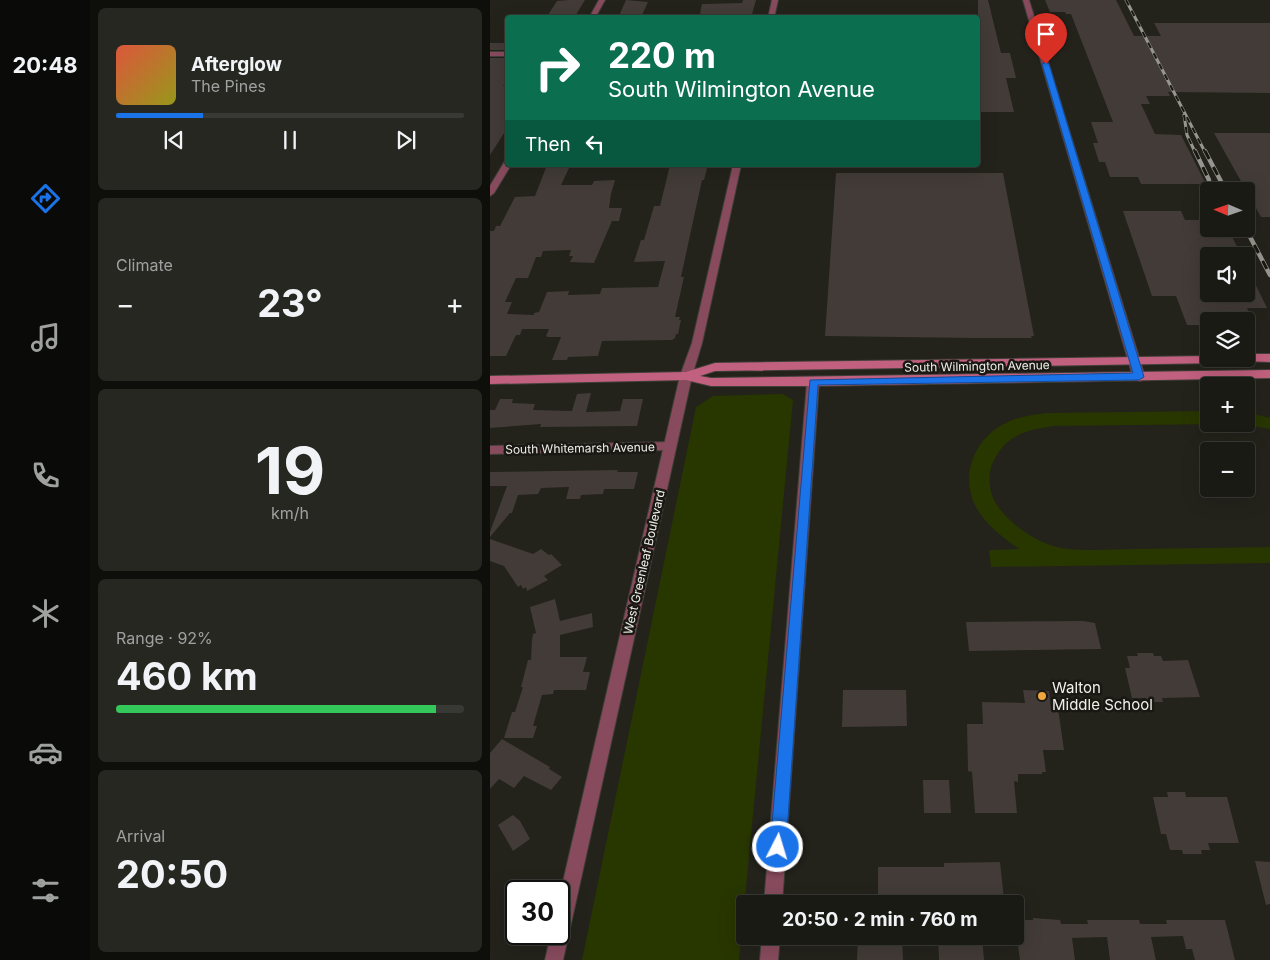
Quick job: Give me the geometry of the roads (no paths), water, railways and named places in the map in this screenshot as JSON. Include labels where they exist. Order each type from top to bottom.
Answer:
[{"type":"main road","points":[[1255,358],[1270,358]]},
{"type":"main road","name":"South Wilmington Avenue","points":[[686,376],[715,367],[1200,359]]},
{"type":"main road","name":"South Wilmington Avenue","points":[[490,380],[686,376],[711,382],[813,382],[1270,374]]},
{"type":"street","points":[[594,15],[602,0]]},
{"type":"street","points":[[772,15],[774,0]]},
{"type":"street","points":[[1026,0],[1139,377]]},
{"type":"street","points":[[490,54],[505,54]]},
{"type":"street","points":[[490,193],[506,167]]},
{"type":"street","name":"West Greenleaf Boulevard","points":[[554,960],[686,376],[697,343],[738,167]]},
{"type":"street","points":[[774,895],[813,382]]},
{"type":"street","name":"South Whitemarsh Avenue","points":[[490,450],[670,446]]},
{"type":"street","points":[[769,960],[770,945]]},
{"type":"railway","points":[[1126,0],[1205,152]]},
{"type":"railway","points":[[1184,115],[1187,135],[1195,152]]},
{"type":"railway","points":[[1195,151],[1209,180]]},
{"type":"railway","points":[[1205,151],[1221,182]]},
{"type":"railway","points":[[1251,238],[1270,275]]},
{"type":"place","name":"Walton Middle School","points":[[1042,696]]}]
